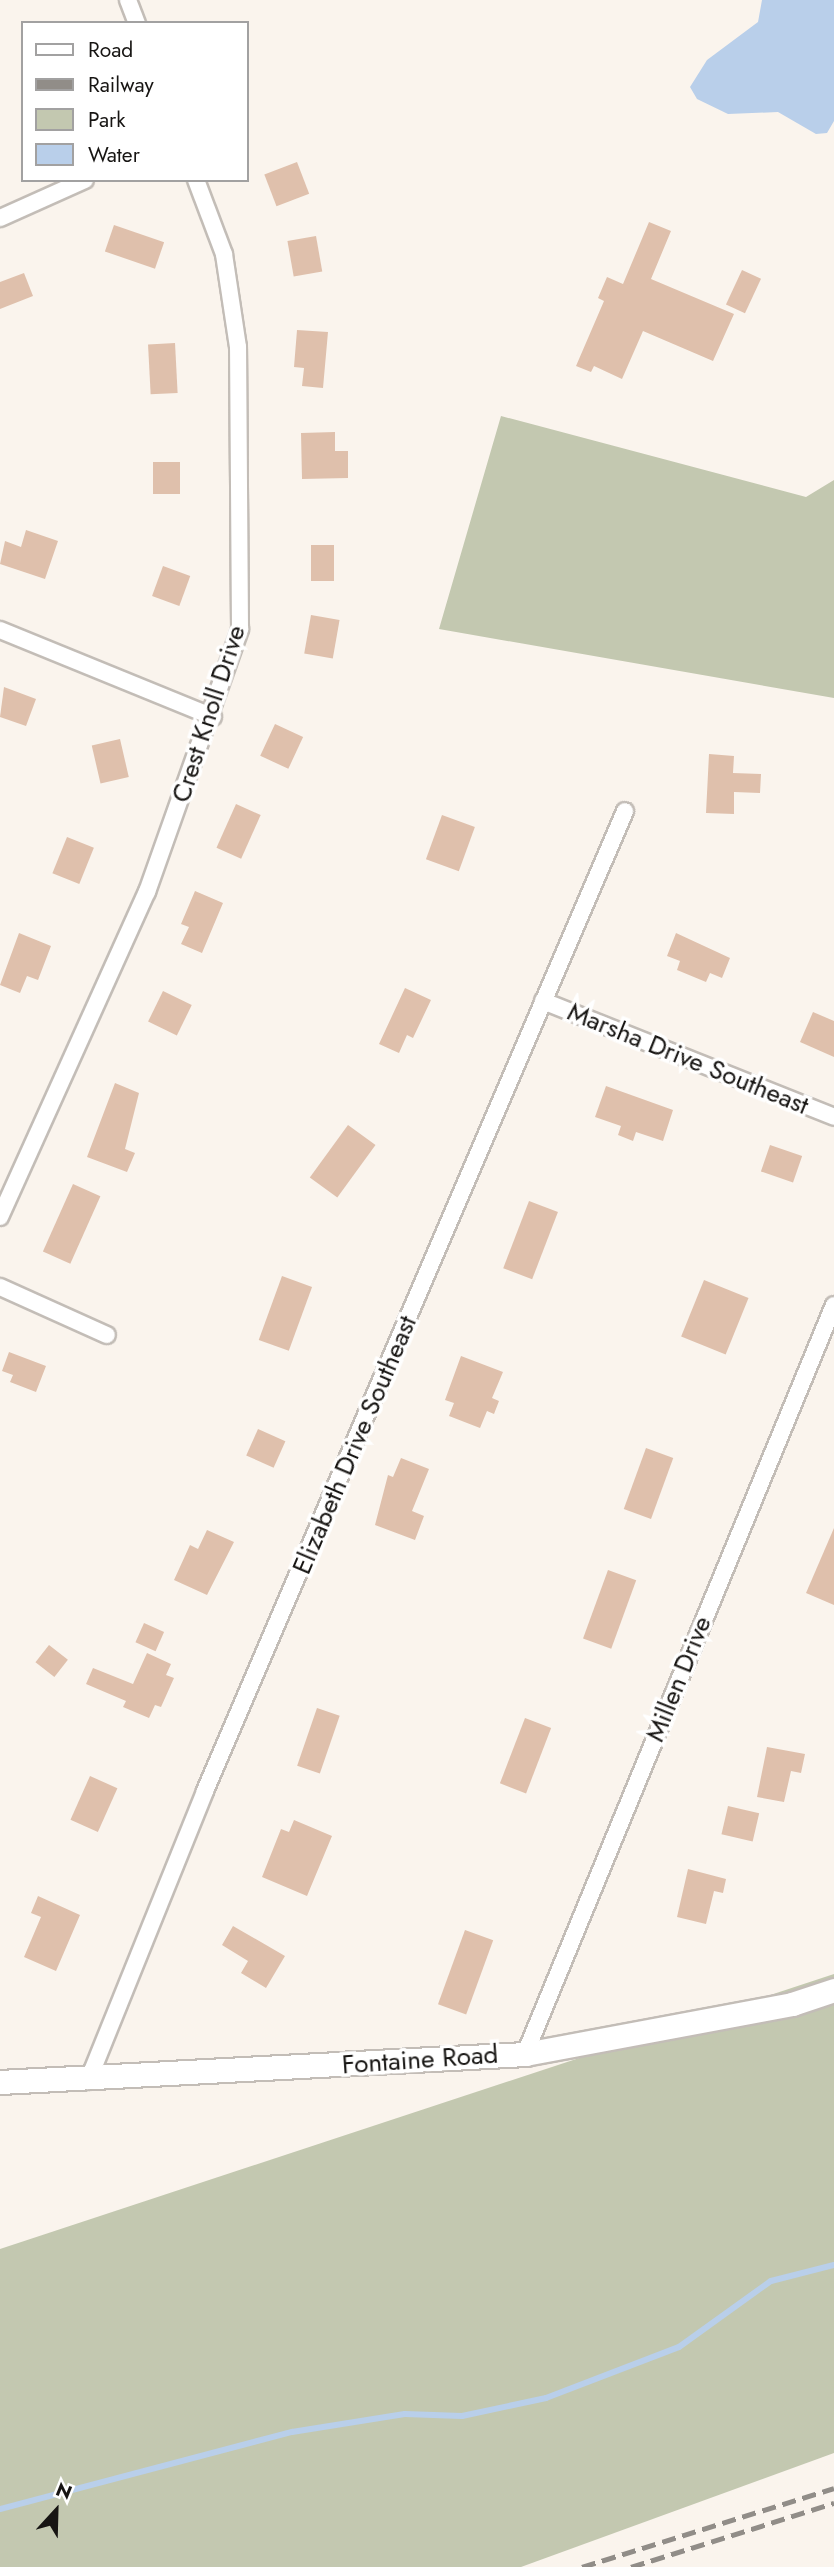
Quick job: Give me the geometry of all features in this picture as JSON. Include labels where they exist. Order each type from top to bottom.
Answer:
[{"type":"main road","name":"Fontaine Road","points":[[0,2082],[88,2081],[525,2054],[792,2004],[834,1990]]},
{"type":"street","points":[[128,0],[136,21]]},
{"type":"street","points":[[0,218],[81,182]]},
{"type":"street","name":"Crest Knoll Drive","points":[[0,1217],[147,892],[213,717],[240,629],[238,347],[224,254],[197,182]]},
{"type":"street","points":[[0,630],[213,717]]},
{"type":"street","name":"Elizabeth Drive Southeast","points":[[88,2081],[205,1791],[625,811]]},
{"type":"street","name":"Marsha Drive Southeast","points":[[542,1001],[834,1117]]},
{"type":"street","points":[[0,1287],[107,1335]]},
{"type":"street","name":"Millen Drive","points":[[525,2054],[834,1305]]},
{"type":"green space","points":[[501,416],[806,497],[834,480],[834,698],[439,629]]},
{"type":"green space","points":[[834,1974],[834,2453],[521,2567],[0,2567],[0,2249]]},
{"type":"water","points":[[762,0],[834,0],[834,121],[827,133],[816,134],[778,112],[728,114],[697,99],[690,87],[707,60],[758,22]]},
{"type":"building","points":[[297,162],[309,194],[277,206],[264,175]]},
{"type":"building","points":[[649,222],[671,231],[651,279],[734,314],[713,361],[643,331],[622,379],[594,366],[591,372],[576,366],[604,301],[598,298],[607,277],[623,284]]},
{"type":"building","points":[[114,225],[164,242],[155,269],[105,251]]},
{"type":"building","points":[[316,236],[322,271],[294,276],[287,241]]},
{"type":"building","points":[[742,270],[761,279],[745,313],[726,304]]},
{"type":"building","points":[[24,273],[33,296],[0,309],[0,282]]},
{"type":"building","points":[[297,330],[328,332],[323,388],[302,386],[304,368],[294,367]]},
{"type":"building","points":[[175,343],[178,393],[151,394],[148,344]]},
{"type":"building","points":[[335,432],[335,451],[348,451],[348,478],[302,479],[301,433]]},
{"type":"building","points":[[153,462],[180,462],[180,494],[153,494]]},
{"type":"building","points":[[26,530],[58,541],[45,579],[0,564],[5,541],[21,547]]},
{"type":"building","points":[[311,545],[334,545],[334,581],[311,581]]},
{"type":"building","points":[[163,566],[190,576],[179,606],[152,596]]},
{"type":"building","points":[[311,615],[340,620],[333,658],[304,653]]},
{"type":"building","points":[[4,687],[36,699],[26,726],[0,717]]},
{"type":"building","points":[[275,724],[303,737],[288,769],[260,756]]},
{"type":"building","points":[[120,739],[129,777],[101,784],[92,746]]},
{"type":"building","points":[[709,754],[734,756],[733,773],[761,774],[760,793],[734,792],[734,814],[706,813]]},
{"type":"building","points":[[236,804],[261,815],[241,859],[216,848]]},
{"type":"building","points":[[442,815],[475,827],[459,871],[426,859]]},
{"type":"building","points":[[67,837],[94,848],[79,884],[52,873]]},
{"type":"building","points":[[195,891],[223,903],[202,953],[181,944],[189,927],[181,924]]},
{"type":"building","points":[[19,933],[51,946],[38,980],[27,976],[20,993],[0,985]]},
{"type":"building","points":[[676,933],[730,958],[722,978],[710,973],[706,982],[677,970],[680,961],[667,956]]},
{"type":"building","points":[[405,988],[431,1000],[413,1038],[407,1035],[399,1053],[379,1044]]},
{"type":"building","points":[[163,991],[192,1005],[177,1036],[148,1022]]},
{"type":"building","points":[[813,1012],[834,1021],[834,1057],[800,1042]]},
{"type":"building","points":[[115,1083],[139,1093],[125,1149],[135,1153],[127,1172],[87,1157]]},
{"type":"building","points":[[606,1086],[673,1110],[663,1141],[636,1132],[633,1141],[618,1135],[621,1126],[595,1117]]},
{"type":"building","points":[[348,1125],[376,1145],[337,1198],[310,1178]]},
{"type":"building","points":[[770,1145],[802,1156],[793,1183],[761,1171]]},
{"type":"building","points":[[73,1184],[100,1196],[70,1264],[43,1252]]},
{"type":"building","points":[[529,1201],[558,1212],[532,1279],[503,1268]]},
{"type":"building","points":[[282,1276],[312,1287],[289,1351],[259,1340]]},
{"type":"building","points":[[704,1280],[749,1298],[726,1355],[681,1337]]},
{"type":"building","points":[[9,1352],[46,1366],[36,1392],[10,1382],[13,1375],[2,1371]]},
{"type":"building","points":[[461,1356],[503,1372],[492,1398],[499,1401],[494,1414],[487,1411],[480,1428],[449,1416],[454,1403],[445,1400]]},
{"type":"building","points":[[258,1429],[285,1441],[274,1468],[246,1455]]},
{"type":"building","points":[[646,1448],[673,1458],[651,1519],[624,1509]]},
{"type":"building","points":[[401,1458],[429,1469],[412,1511],[424,1516],[415,1540],[375,1525],[388,1475],[393,1477]]},
{"type":"building","points":[[834,1528],[834,1605],[806,1593]]},
{"type":"building","points":[[207,1530],[234,1542],[207,1595],[174,1580],[190,1545],[198,1549]]},
{"type":"building","points":[[608,1570],[636,1580],[611,1649],[583,1639]]},
{"type":"building","points":[[144,1623],[164,1632],[156,1651],[135,1642]]},
{"type":"building","points":[[49,1645],[68,1660],[54,1677],[35,1662]]},
{"type":"building","points":[[147,1653],[171,1664],[166,1675],[174,1678],[161,1707],[155,1705],[149,1718],[123,1707],[126,1701],[86,1684],[93,1668],[133,1684]]},
{"type":"building","points":[[317,1708],[340,1716],[320,1773],[297,1766]]},
{"type":"building","points":[[525,1718],[551,1728],[526,1793],[500,1783]]},
{"type":"building","points":[[767,1747],[805,1754],[801,1773],[791,1771],[784,1802],[757,1797]]},
{"type":"building","points":[[90,1776],[117,1788],[98,1832],[70,1820]]},
{"type":"building","points":[[728,1806],[759,1813],[753,1841],[721,1834]]},
{"type":"building","points":[[294,1820],[332,1836],[307,1896],[262,1877],[281,1829],[289,1832]]},
{"type":"building","points":[[688,1869],[726,1879],[723,1893],[714,1891],[706,1924],[677,1917]]},
{"type":"building","points":[[38,1896],[80,1915],[56,1971],[24,1957],[41,1917],[31,1913]]},
{"type":"building","points":[[233,1926],[285,1956],[266,1988],[241,1973],[248,1961],[222,1945]]},
{"type":"building","points":[[465,1930],[493,1940],[466,2014],[438,2004]]},
{"type":"waterway","points":[[0,2509],[292,2432],[405,2414],[462,2416],[546,2398],[679,2347],[771,2281],[834,2265]]},
{"type":"railway","points":[[582,2567],[834,2488]]},
{"type":"railway","points":[[631,2567],[834,2503]]}]
